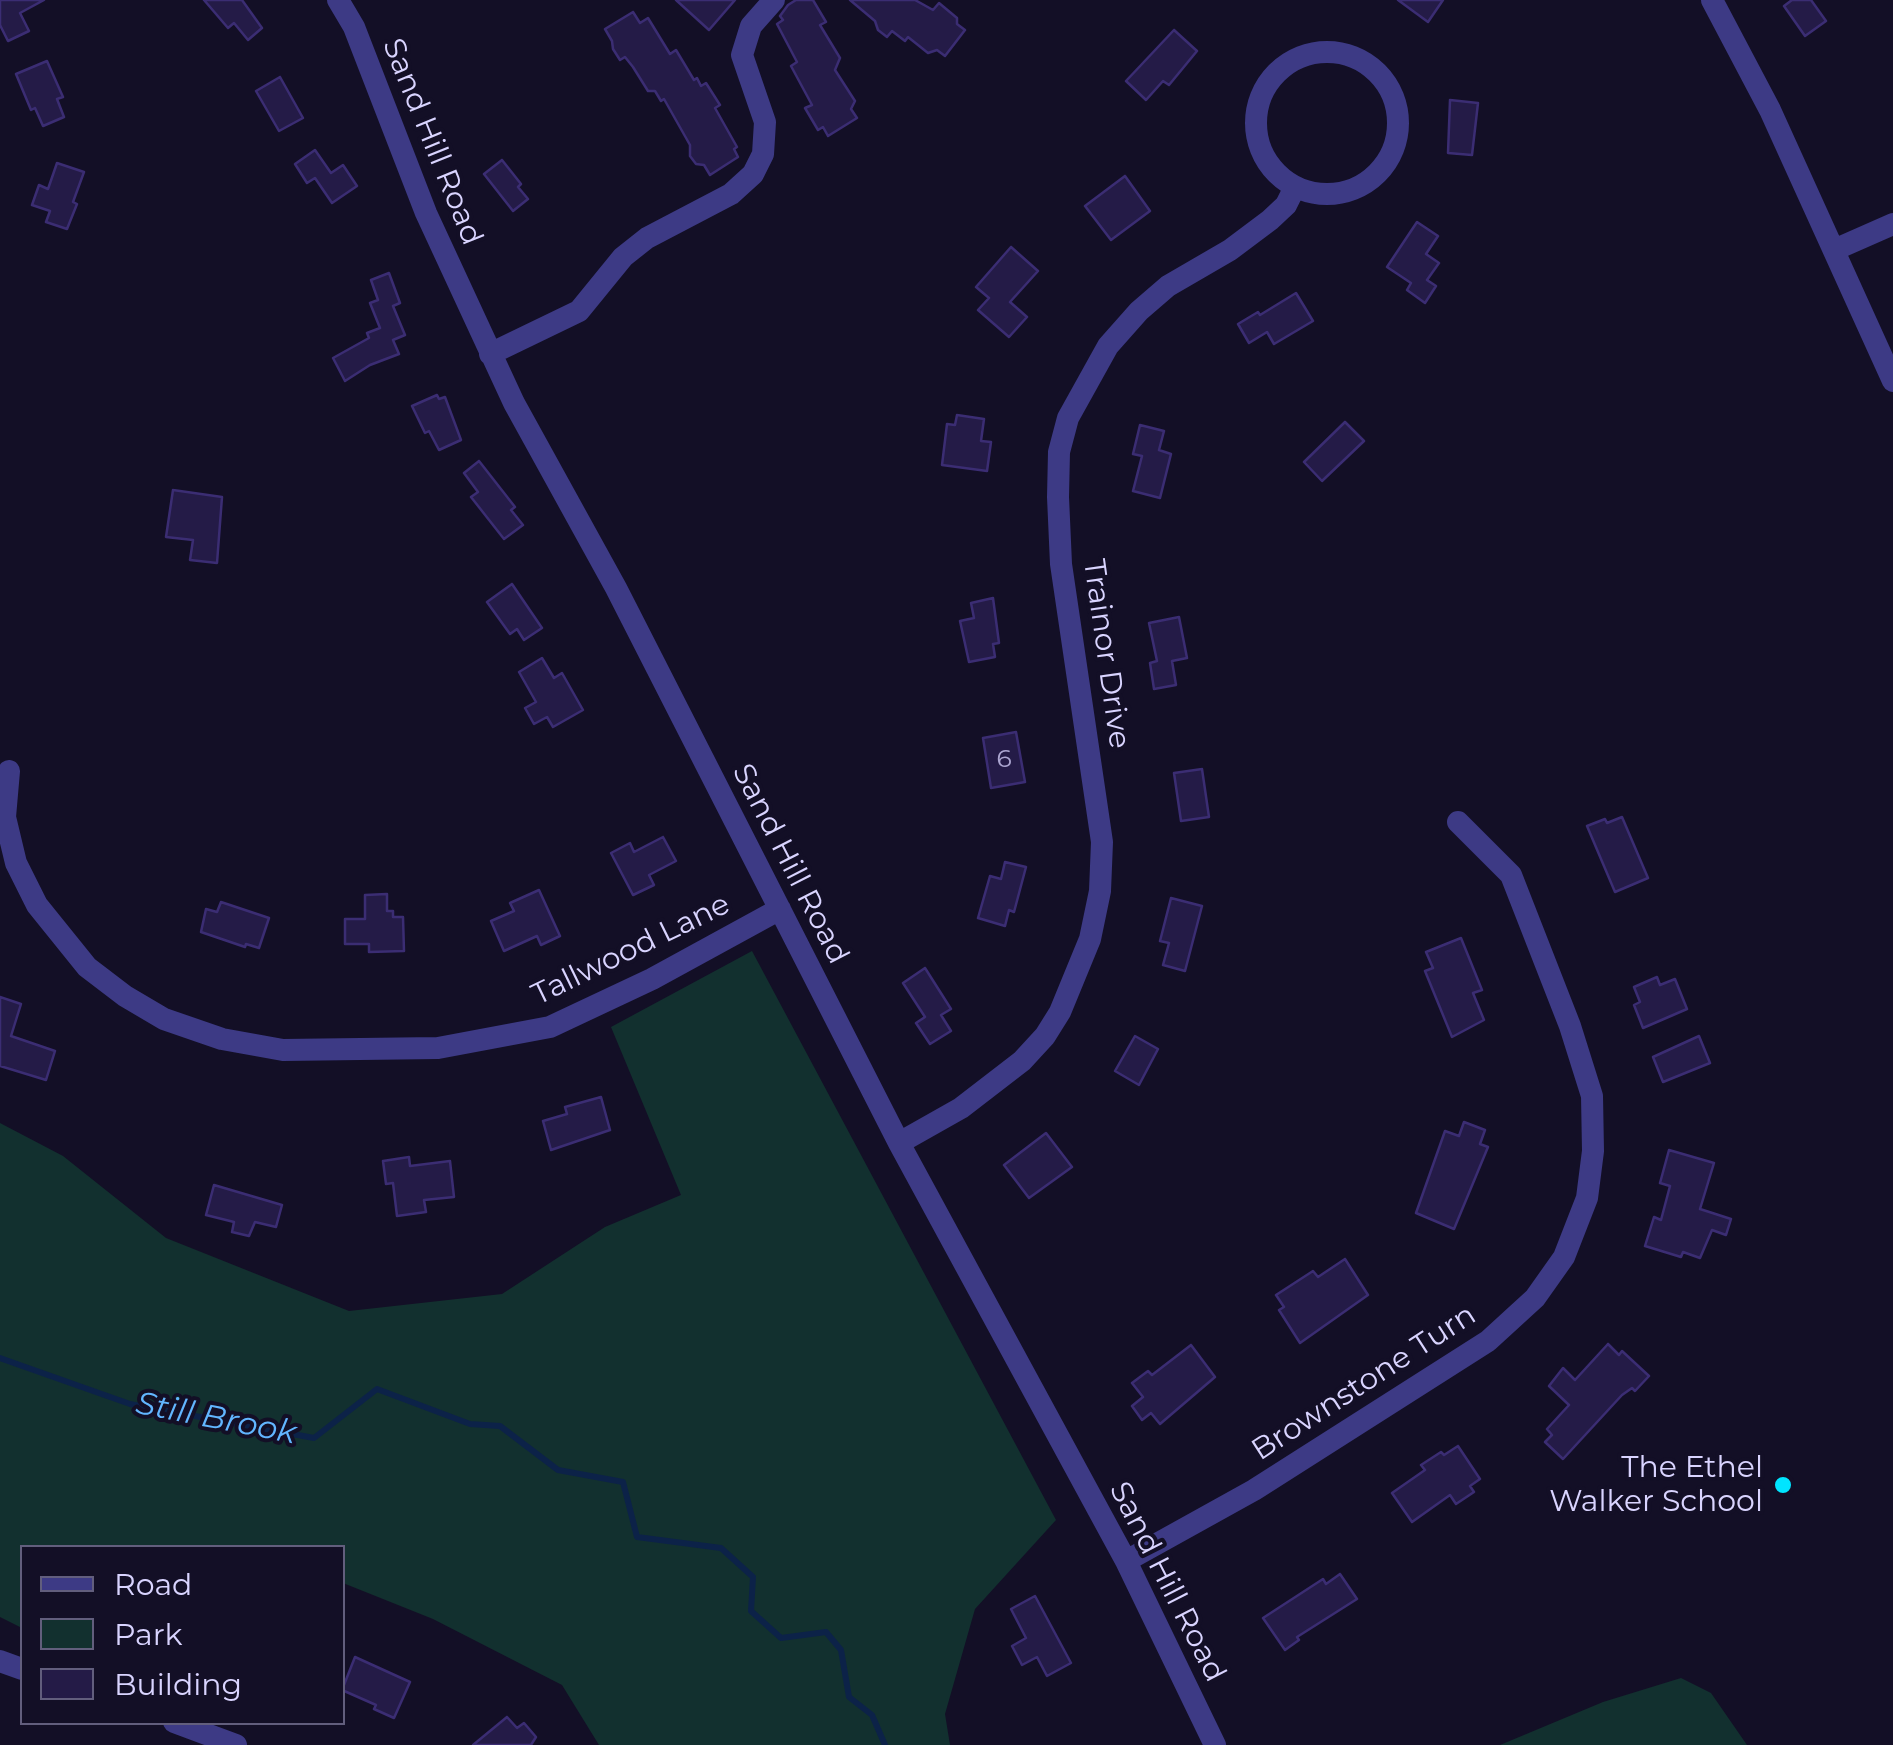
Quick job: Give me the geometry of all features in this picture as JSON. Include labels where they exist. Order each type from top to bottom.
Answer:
[{"type":"street","name":"Sand Hill Road","points":[[338,0],[354,27],[426,214],[490,354],[616,588],[898,1143],[1126,1561],[1214,1745]]},
{"type":"street","points":[[490,354],[579,311],[623,256],[647,238],[731,194],[753,174],[763,154],[765,122],[742,55],[751,26],[774,0]]},
{"type":"street","points":[[1712,0],[1770,110],[1893,381]]},
{"type":"street","points":[[1312,52],[1354,56],[1374,68],[1397,107],[1398,130],[1392,152],[1380,172],[1362,186],[1340,194],[1317,194],[1295,187],[1278,176],[1258,143],[1257,104],[1265,86],[1284,65],[1312,52]]},
{"type":"street","name":"Trainor Drive","points":[[898,1143],[961,1108],[1022,1061],[1060,1012],[1090,939],[1100,890],[1102,842],[1062,564],[1059,452],[1068,418],[1108,346],[1139,311],[1168,286],[1230,250],[1270,220],[1286,205],[1295,187]]},
{"type":"street","points":[[1834,250],[1893,224]]},
{"type":"street","name":"Tallwood Lane","points":[[9,771],[5,817],[16,864],[36,904],[87,967],[164,1019],[222,1038],[283,1050],[438,1048],[550,1027],[652,979],[780,908]]},
{"type":"street","name":"Brownstone Turn","points":[[1126,1561],[1254,1490],[1488,1341],[1535,1298],[1564,1257],[1587,1198],[1593,1151],[1592,1096],[1570,1026],[1511,875],[1458,822]]},
{"type":"street","points":[[182,1725],[236,1745]]},
{"type":"green space","points":[[752,951],[1056,1520],[975,1609],[945,1714],[950,1745],[599,1745],[562,1685],[433,1619],[345,1584],[345,1545],[20,1545],[20,1627],[0,1617],[0,1123],[63,1156],[166,1238],[349,1311],[502,1294],[605,1227],[681,1195],[611,1027]]},
{"type":"green space","points":[[1681,1678],[1711,1693],[1747,1745],[1500,1745],[1603,1702]]},
{"type":"building","points":[[0,0],[44,0],[20,13],[29,31],[8,41],[0,25]]},
{"type":"building","points":[[204,0],[242,0],[262,28],[248,40],[234,23],[228,28]]},
{"type":"building","points":[[676,0],[735,0],[709,30]]},
{"type":"building","points":[[796,0],[813,0],[826,22],[820,25],[840,58],[835,70],[855,101],[851,109],[857,118],[828,136],[823,127],[818,130],[805,108],[812,105],[791,66],[797,62],[777,24],[783,20],[780,16],[788,5]]},
{"type":"building","points":[[850,0],[915,0],[933,10],[939,3],[965,30],[945,56],[937,50],[928,53],[908,37],[905,41],[892,31],[887,37]]},
{"type":"building","points":[[1398,0],[1443,0],[1428,22]]},
{"type":"building","points":[[1792,0],[1811,0],[1826,21],[1805,36],[1784,6]]},
{"type":"building","points":[[633,12],[640,23],[648,18],[670,54],[676,50],[694,80],[697,78],[701,86],[706,83],[720,105],[715,108],[737,147],[734,149],[738,157],[710,175],[704,165],[696,164],[690,156],[690,145],[664,99],[661,101],[655,91],[648,91],[625,57],[620,60],[613,49],[605,29]]},
{"type":"building","points":[[1174,30],[1197,51],[1169,85],[1163,81],[1146,100],[1126,81]]},
{"type":"building","points":[[47,61],[63,97],[57,99],[64,117],[43,126],[35,108],[31,110],[16,74]]},
{"type":"building","points":[[280,77],[303,118],[279,131],[256,91]]},
{"type":"building","points":[[1450,100],[1478,103],[1472,155],[1448,153]]},
{"type":"building","points":[[315,150],[331,173],[343,165],[357,186],[332,203],[315,178],[307,183],[295,164]]},
{"type":"building","points":[[502,160],[528,199],[513,211],[484,174]]},
{"type":"building","points":[[57,163],[84,172],[67,229],[46,222],[50,211],[32,205],[39,185],[48,189]]},
{"type":"building","points":[[1125,176],[1150,211],[1111,240],[1085,206]]},
{"type":"building","points":[[1417,222],[1438,236],[1426,254],[1439,263],[1427,280],[1436,286],[1425,303],[1407,290],[1411,283],[1387,267]]},
{"type":"building","points":[[1011,247],[1038,271],[1010,302],[1027,317],[1009,337],[978,310],[989,298],[976,287]]},
{"type":"building","points":[[389,273],[400,303],[393,306],[405,335],[393,340],[399,354],[370,365],[345,381],[333,358],[380,328],[370,303],[378,300],[371,280]]},
{"type":"building","points":[[1296,293],[1313,321],[1274,344],[1267,332],[1249,343],[1238,324]]},
{"type":"building","points":[[437,395],[439,399],[445,397],[461,440],[439,450],[429,431],[425,433],[412,406]]},
{"type":"building","points":[[957,415],[984,419],[981,441],[991,442],[987,471],[942,465],[947,424],[955,425]]},
{"type":"building","points":[[1345,422],[1364,441],[1322,481],[1304,462]]},
{"type":"building","points":[[1140,425],[1164,431],[1159,450],[1171,454],[1160,498],[1133,491],[1142,456],[1133,454]]},
{"type":"building","points":[[479,461],[515,507],[511,510],[523,525],[504,539],[471,497],[478,492],[464,473]]},
{"type":"building","points":[[173,490],[222,497],[217,563],[190,560],[193,540],[166,537]]},
{"type":"building","points":[[512,584],[542,628],[524,640],[517,629],[510,634],[487,602]]},
{"type":"building","points":[[993,598],[999,643],[993,644],[995,657],[969,662],[960,621],[974,618],[971,603]]},
{"type":"building","points":[[1179,617],[1187,658],[1172,661],[1176,685],[1154,689],[1150,663],[1157,661],[1149,623]]},
{"type":"building","points":[[542,658],[554,678],[562,673],[583,710],[553,727],[547,717],[534,724],[525,708],[536,702],[519,672]]},
{"type":"building","points":[[1016,732],[1025,782],[991,788],[983,738]]},
{"type":"building","points":[[1202,769],[1209,817],[1181,821],[1174,773]]},
{"type":"building","points":[[1622,817],[1648,878],[1615,892],[1587,826]]},
{"type":"building","points":[[663,837],[676,861],[649,875],[654,885],[633,895],[611,853],[630,843],[634,852]]},
{"type":"building","points":[[1005,862],[1026,867],[1014,912],[1009,910],[1005,926],[978,918],[990,876],[1001,879]]},
{"type":"building","points":[[539,890],[560,936],[541,945],[537,936],[504,951],[491,921],[514,911],[510,903]]},
{"type":"building","points":[[387,894],[387,911],[393,911],[393,917],[403,917],[404,951],[369,952],[369,944],[345,944],[345,919],[365,919],[365,895]]},
{"type":"building","points":[[1171,898],[1202,906],[1185,971],[1163,965],[1169,943],[1160,941]]},
{"type":"building","points":[[221,902],[269,918],[259,948],[201,932],[206,909],[217,912]]},
{"type":"building","points":[[1461,938],[1482,990],[1473,993],[1484,1020],[1452,1037],[1425,971],[1433,968],[1426,952]]},
{"type":"building","points":[[925,968],[951,1009],[941,1015],[951,1031],[930,1044],[916,1023],[925,1017],[903,983]]},
{"type":"building","points":[[1657,977],[1660,985],[1675,979],[1687,1009],[1643,1028],[1634,1005],[1640,1002],[1634,987]]},
{"type":"building","points":[[0,997],[21,1004],[11,1036],[55,1051],[46,1080],[0,1066]]},
{"type":"building","points":[[1135,1036],[1158,1049],[1139,1085],[1115,1071]]},
{"type":"building","points":[[1699,1036],[1710,1063],[1663,1082],[1653,1057]]},
{"type":"building","points":[[601,1097],[610,1130],[551,1150],[543,1121],[567,1114],[565,1107]]},
{"type":"building","points":[[1464,1122],[1485,1130],[1480,1144],[1488,1147],[1454,1229],[1416,1213],[1445,1131],[1459,1136]]},
{"type":"building","points":[[1046,1133],[1072,1167],[1029,1198],[1004,1165]]},
{"type":"building","points":[[1669,1150],[1714,1163],[1700,1209],[1731,1219],[1726,1235],[1712,1230],[1700,1258],[1683,1252],[1681,1257],[1645,1246],[1654,1217],[1661,1220],[1670,1186],[1660,1183]]},
{"type":"building","points":[[409,1157],[410,1166],[450,1161],[454,1197],[424,1200],[426,1212],[397,1216],[393,1183],[386,1184],[383,1161]]},
{"type":"building","points":[[214,1185],[282,1205],[276,1227],[255,1222],[249,1236],[232,1232],[234,1222],[206,1215]]},
{"type":"building","points":[[1345,1259],[1368,1295],[1300,1343],[1279,1310],[1284,1307],[1276,1295],[1313,1271],[1318,1277]]},
{"type":"building","points":[[1608,1344],[1619,1355],[1622,1351],[1649,1376],[1635,1391],[1632,1388],[1622,1395],[1563,1459],[1545,1442],[1552,1435],[1547,1429],[1569,1405],[1549,1386],[1563,1368],[1575,1380]]},
{"type":"building","points":[[1191,1345],[1215,1377],[1160,1424],[1151,1413],[1142,1420],[1132,1406],[1143,1397],[1132,1383],[1148,1371],[1152,1375]]},
{"type":"building","points":[[1458,1446],[1480,1479],[1470,1486],[1474,1492],[1456,1504],[1450,1495],[1412,1522],[1392,1493],[1425,1470],[1421,1465]]},
{"type":"building","points":[[1340,1574],[1357,1599],[1297,1637],[1299,1640],[1285,1650],[1263,1618],[1323,1579],[1326,1584]]},
{"type":"building","points":[[1035,1596],[1071,1663],[1047,1676],[1037,1657],[1022,1665],[1012,1646],[1026,1638],[1011,1609]]},
{"type":"building","points":[[355,1657],[410,1682],[394,1718],[345,1691]]},
{"type":"building","points":[[507,1717],[517,1728],[524,1723],[536,1737],[531,1745],[473,1745]]},
{"type":"waterway","name":"Still Brook","points":[[0,1358],[130,1404],[314,1438],[377,1389],[470,1424],[500,1426],[558,1470],[623,1482],[637,1537],[721,1548],[753,1577],[751,1611],[781,1638],[826,1632],[841,1650],[849,1697],[872,1715],[885,1745]]},
{"type":"place","name":"The Ethel Walker School","points":[[1783,1485]]}]
